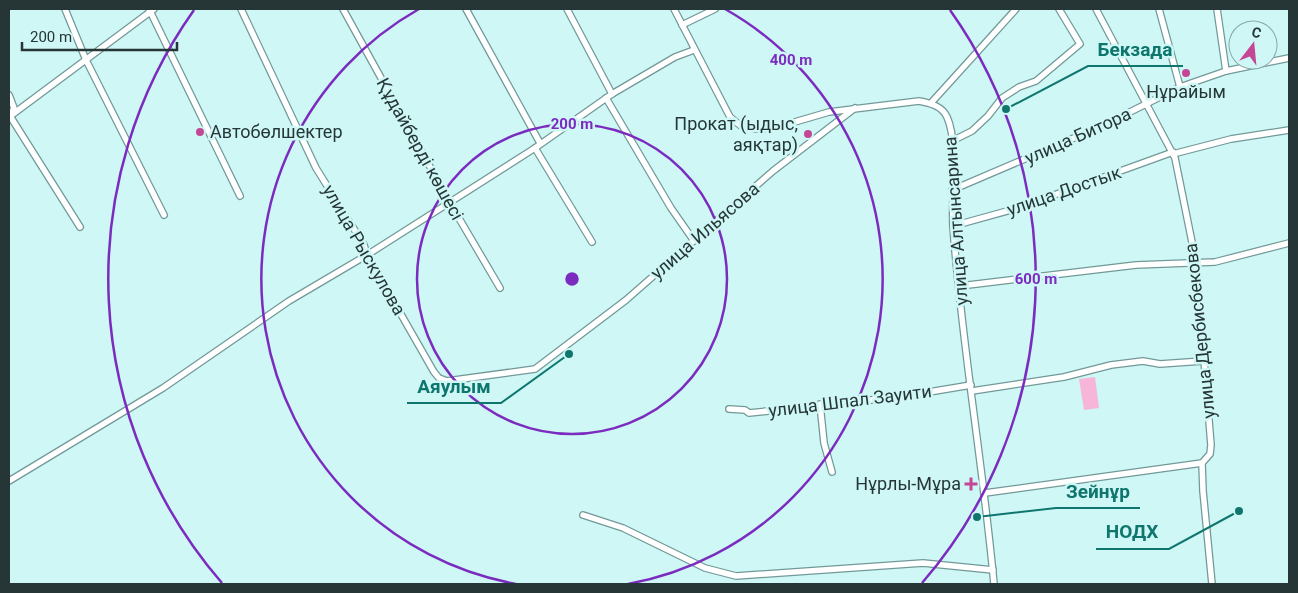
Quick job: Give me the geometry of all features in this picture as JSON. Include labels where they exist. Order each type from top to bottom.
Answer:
[{"type":"street","points":[[65,9],[86,60],[164,214]]},
{"type":"street","name":"улица Рыскулова","points":[[241,9],[316,168],[364,245],[367,255],[439,378],[447,381],[535,369],[555,354]]},
{"type":"street","name":"Құдайберді көшесі","points":[[343,9],[450,203],[500,288]]},
{"type":"street","points":[[466,9],[540,143]]},
{"type":"street","points":[[567,9],[612,94]]},
{"type":"street","points":[[674,9],[730,117],[741,126],[757,129],[774,128],[829,112],[855,108],[919,101],[931,103],[1016,9]]},
{"type":"street","points":[[682,26],[715,9]]},
{"type":"street","points":[[952,141],[972,130],[988,116],[1002,98],[1019,87],[1036,81],[1080,44],[1059,9]]},
{"type":"street","name":"улица Дербисбекова","points":[[1096,9],[1173,153],[1196,262],[1211,445],[1210,454],[1202,463],[1212,584]]},
{"type":"street","points":[[1159,9],[1180,87]]},
{"type":"street","points":[[1217,9],[1226,71]]},
{"type":"street","points":[[10,116],[151,10],[240,196]]},
{"type":"street","points":[[9,481],[163,388],[289,301],[450,203],[535,148],[612,94],[675,57],[694,50]]},
{"type":"street","name":"улица Битора","points":[[952,190],[1148,104],[1180,87],[1226,71],[1289,58]]},
{"type":"street","points":[[9,95],[14,108],[10,116]]},
{"type":"street","points":[[606,98],[666,201],[694,241]]},
{"type":"street","name":"улица Алтынсарина","points":[[931,103],[941,109],[947,117],[952,141],[953,226],[994,584]]},
{"type":"street","name":"улица Ильясова","points":[[555,354],[626,300],[773,171],[855,108]]},
{"type":"street","points":[[10,116],[80,227]]},
{"type":"street","name":"улица Достык","points":[[953,226],[1018,208],[1173,153],[1231,139],[1289,130]]},
{"type":"street","points":[[535,148],[592,242]]},
{"type":"street","points":[[960,286],[1136,265],[1214,262],[1289,243]]},
{"type":"street","name":"улица Шпал Зауити","points":[[729,409],[745,410],[749,413],[899,397],[1064,377],[1111,365],[1143,361],[1160,364],[1203,361]]},
{"type":"street","points":[[820,404],[824,443],[832,472]]},
{"type":"street","points":[[985,493],[1202,463]]},
{"type":"street","points":[[584,515],[623,528],[705,568],[736,576],[923,563],[993,570]]},
{"type":"shaded area","points":[[1095,377],[1099,408],[1084,410],[1079,379]]},
{"type":"place","name":"Нұрайым","points":[[1186,73]]},
{"type":"place","name":"Бекзада","points":[[1006,109]]},
{"type":"place","name":"Автобөлшектер","points":[[200,132]]},
{"type":"place","name":"Прокат (ыдыс, аяқтар)","points":[[808,134]]},
{"type":"place","name":"Аяулым","points":[[569,354]]},
{"type":"place","name":"Нұрлы-Мұра","points":[[971,484]]},
{"type":"place","name":"НОДХ","points":[[1239,511]]},
{"type":"place","name":"Зейнұр","points":[[977,517]]}]
